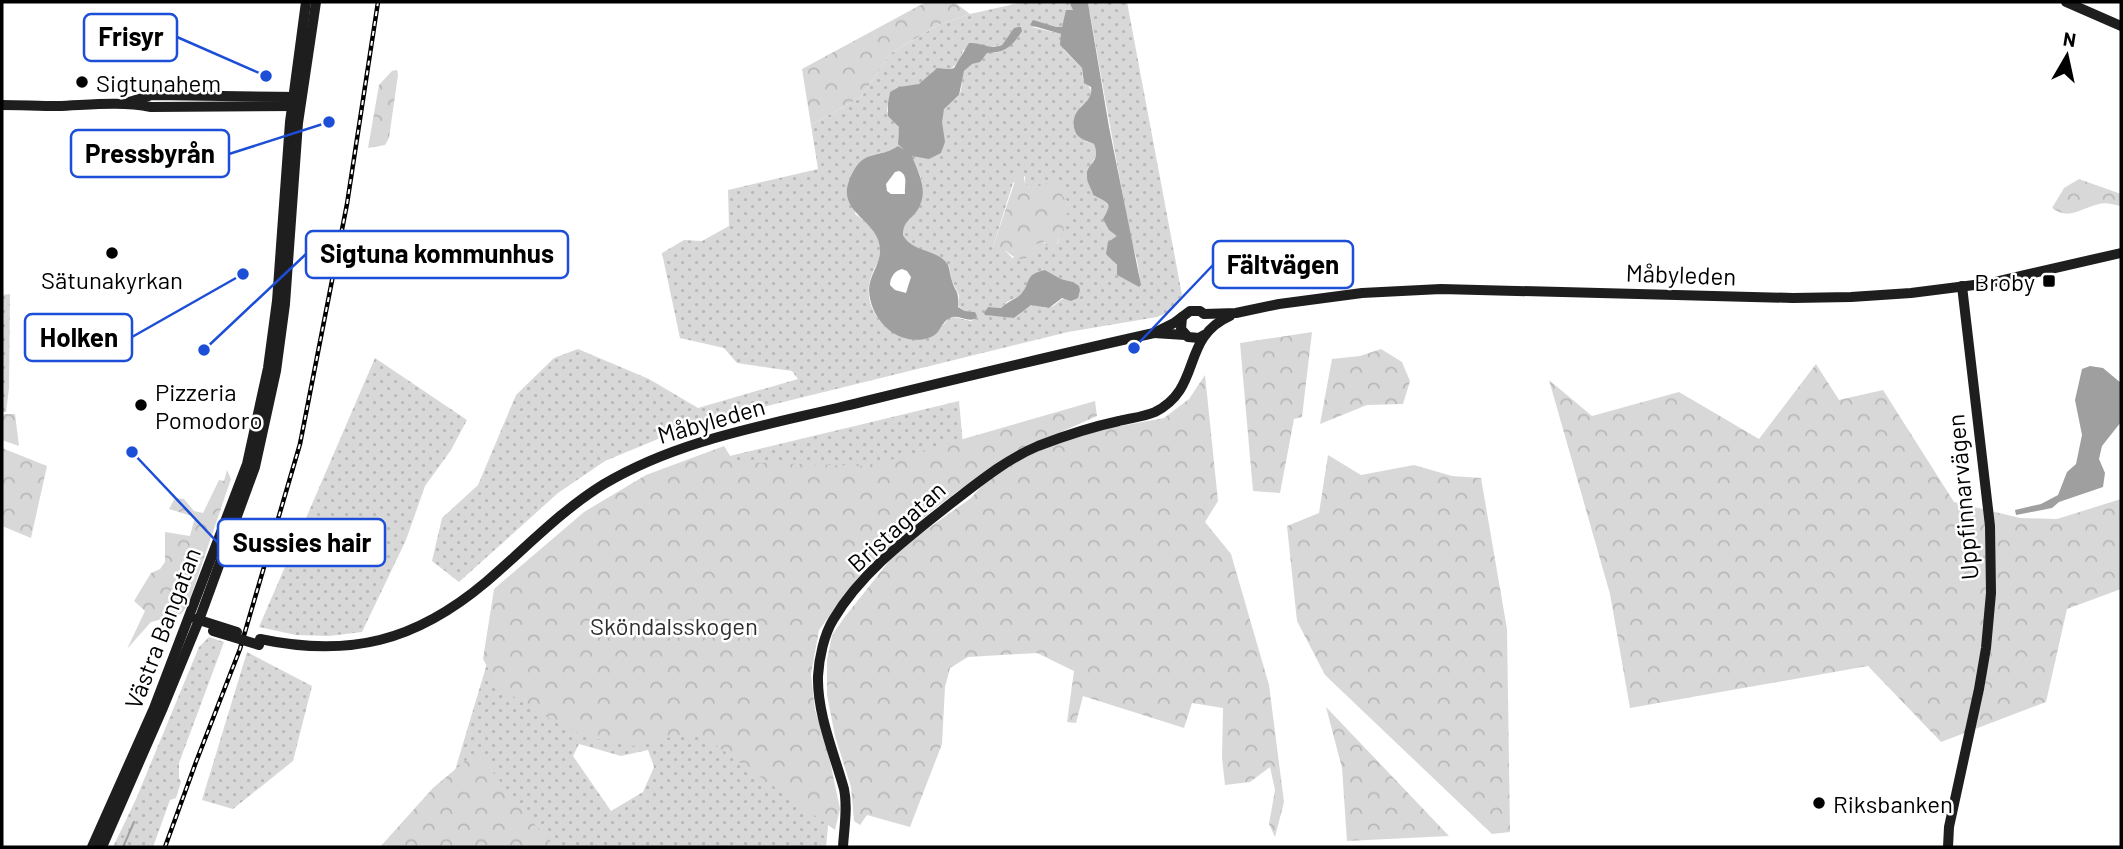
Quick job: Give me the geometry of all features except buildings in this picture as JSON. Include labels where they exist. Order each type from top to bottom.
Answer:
[{"type":"street","name":"Västra Bangatan","points":[[102,847],[162,710],[247,464],[258,416],[277,301],[306,2]]},
{"type":"street","name":"Västra Bangatan","points":[[92,847],[192,623],[206,601],[255,467],[276,371],[285,304],[296,101],[316,2]]},
{"type":"street","points":[[2066,2],[2121,26]]},
{"type":"street","points":[[2,105],[128,103],[151,107],[296,101]]},
{"type":"street","name":"Måbyleden","points":[[214,625],[282,650],[298,651],[346,647],[407,631],[456,606],[547,525],[590,493],[633,468],[672,451],[727,434],[1154,332],[1190,311],[1204,314],[1237,313],[1324,298],[1440,289],[1793,298],[1851,297],[1990,283],[2121,253]]},
{"type":"street","name":"Uppfinnarvägen","points":[[1948,847],[1949,827],[1979,689],[1991,593],[1989,514],[1962,286]]},
{"type":"street","name":"Måbyleden","points":[[1154,332],[1199,338],[1216,322],[1237,313]]},
{"type":"street","points":[[1204,314],[1209,323],[1206,332]]},
{"type":"street","points":[[1182,317],[1180,324],[1192,353],[1191,366]]},
{"type":"street","name":"Bristagatan","points":[[843,847],[845,792],[821,708],[818,676],[822,648],[832,622],[846,601],[876,566],[989,473],[1034,448],[1074,432],[1155,412],[1176,397],[1186,381],[1198,344],[1206,332]]},
{"type":"street","points":[[206,601],[214,625]]},
{"type":"street","name":"Måbyleden","points":[[192,623],[214,625],[260,642]]},
{"type":"street","name":"Uppfinnarvägen","points":[[1940,847],[1949,827]]},
{"type":"green space","points":[[926,2],[954,2],[970,14],[940,24],[891,53],[861,97],[811,125],[802,69]]},
{"type":"green space","points":[[1023,2],[1073,2],[1070,4],[1073,10],[1065,17],[1062,27],[1032,27],[1061,34],[1064,50],[1082,68],[1083,80],[1091,91],[1080,107],[1085,141],[1094,144],[1097,153],[1086,175],[1093,195],[1108,204],[1105,223],[1117,236],[1113,261],[1117,266],[1117,275],[1139,287],[1138,265],[1088,3],[1085,2],[1127,2],[1182,295],[1171,311],[1157,317],[1068,332],[694,424],[605,461],[558,493],[459,582],[432,561],[442,518],[478,485],[516,395],[554,358],[578,349],[649,379],[698,408],[798,379],[792,371],[737,363],[724,348],[680,338],[662,253],[684,240],[702,241],[729,226],[728,190],[818,169],[811,125],[861,97],[891,53],[940,24]],"holes":[[[1014,28],[1019,36],[1008,47],[1002,51],[987,53],[964,72],[959,95],[943,111],[941,153],[898,144],[899,127],[887,111],[890,92],[918,85],[937,69],[951,69],[960,60],[963,50],[1002,45]],[[885,152],[896,154],[912,162],[917,169],[921,178],[921,197],[917,210],[904,226],[903,236],[909,244],[938,257],[949,266],[959,295],[958,306],[965,311],[975,312],[975,319],[971,321],[949,318],[940,329],[907,339],[890,330],[872,308],[869,290],[879,259],[880,245],[871,228],[855,214],[860,162]],[[1025,176],[1025,184],[1029,188],[1062,189],[1062,195],[1070,205],[1062,217],[1058,243],[1049,250],[1048,244],[1040,242],[1034,249],[1012,258],[1003,248],[993,247],[1013,183]],[[1045,270],[1073,282],[1065,298],[1051,307],[1031,305],[1014,318],[991,316],[986,310],[988,307],[1001,308],[1019,296]]]},
{"type":"green space","points":[[397,70],[389,138],[385,145],[368,148],[379,85],[392,71]]},
{"type":"green space","points":[[1018,172],[1023,172],[1025,184],[1029,188],[1050,183],[1058,185],[1070,205],[1068,213],[1062,217],[1064,233],[1059,238],[1054,254],[1051,254],[1045,242],[1036,244],[1033,251],[1022,259],[1003,248],[995,250],[993,247]]},
{"type":"green space","points":[[2079,179],[2121,194],[2121,206],[2102,203],[2070,214],[2052,208],[2064,188]]},
{"type":"green space","points":[[10,294],[9,388],[6,412],[2,412],[2,295]]},
{"type":"green space","points":[[1312,332],[1302,417],[1294,419],[1280,493],[1253,491],[1240,343]]},
{"type":"green space","points":[[1381,349],[1402,362],[1410,381],[1403,404],[1367,405],[1320,424],[1332,359],[1360,356]]},
{"type":"green space","points":[[375,358],[467,420],[451,450],[425,486],[406,540],[362,632],[329,636],[296,635],[259,627]]},
{"type":"green space","points":[[1816,364],[1839,400],[1883,390],[1954,502],[2020,518],[2057,519],[2121,499],[2121,589],[2067,609],[2046,702],[1941,742],[1868,666],[1630,708],[1610,594],[1549,380],[1592,416],[1679,392],[1759,439]]},
{"type":"green space","points":[[1205,375],[1218,501],[1205,522],[1231,554],[1269,685],[1284,802],[1275,837],[1269,824],[1275,790],[1270,767],[1250,782],[1225,785],[1222,758],[1223,708],[1192,703],[1184,728],[1083,696],[1076,723],[1067,722],[1074,671],[1037,653],[968,657],[950,668],[945,687],[942,744],[910,827],[867,815],[860,825],[854,821],[851,787],[835,736],[827,695],[827,660],[832,635],[844,618],[898,550],[971,498],[993,474],[1047,444],[1164,418],[1189,399]]},
{"type":"green space","name":"Sköndalsskogen","points":[[959,401],[965,466],[894,517],[799,654],[829,816],[826,847],[381,847],[450,787],[506,600],[688,466]],"holes":[[[579,744],[621,756],[648,750],[654,767],[643,792],[611,811],[573,756]]]},
{"type":"green space","name":"Sköndalsskogen","points":[[1095,401],[1097,416],[989,468],[934,509],[866,567],[819,630],[811,674],[815,710],[827,747],[840,809],[835,830],[707,739],[688,733],[634,746],[586,737],[537,712],[505,691],[492,676],[483,659],[494,589],[584,512],[646,475],[724,446],[734,462],[869,466]]},
{"type":"green space","points":[[2,414],[15,414],[19,446],[2,440]]},
{"type":"green space","points":[[2,448],[47,466],[31,538],[2,526]]},
{"type":"green space","points":[[1328,455],[1361,475],[1414,465],[1452,476],[1481,478],[1507,629],[1510,832],[1492,834],[1325,675],[1297,621],[1287,526],[1319,513]]},
{"type":"green space","points":[[227,470],[231,479],[188,605],[181,614],[151,622],[127,649],[145,611],[134,601],[151,573],[160,569],[165,562],[165,532],[190,536],[195,517],[169,509],[175,498],[184,499],[194,511],[203,513],[219,480],[224,481]]},
{"type":"green space","points":[[209,637],[224,642],[179,763],[181,782],[176,798],[170,800],[153,847],[113,847],[136,799],[199,647]]},
{"type":"green space","points":[[247,652],[312,686],[293,761],[233,809],[202,800]]},
{"type":"green space","points":[[1326,707],[1449,836],[1347,841],[1342,768]]},
{"type":"green space","points":[[477,751],[529,819],[557,847],[380,847],[433,788]]},
{"type":"shaded area","points":[[1088,3],[1109,127],[1141,285],[1139,287],[1117,275],[1117,265],[1106,254],[1108,242],[1117,236],[1109,230],[1103,219],[1108,209],[1107,203],[1093,195],[1087,180],[1088,169],[1095,160],[1096,151],[1094,144],[1079,137],[1074,127],[1076,114],[1089,98],[1091,87],[1084,83],[1082,68],[1060,45],[1061,34],[1030,25],[1033,20],[1062,27],[1066,10],[1073,10],[1070,4]]},
{"type":"shaded area","points":[[1021,27],[1022,31],[1011,45],[999,52],[987,53],[980,62],[972,64],[964,71],[959,95],[944,109],[942,122],[945,142],[941,153],[929,159],[912,156],[922,182],[923,196],[917,211],[906,224],[903,235],[912,245],[938,256],[948,265],[958,294],[958,307],[975,312],[977,316],[972,320],[950,318],[931,337],[919,340],[898,336],[881,322],[871,301],[869,290],[880,249],[873,231],[849,201],[847,192],[850,179],[856,166],[864,159],[898,146],[904,150],[898,144],[899,127],[888,116],[890,92],[899,87],[919,84],[937,68],[954,68],[969,43],[993,47],[1002,45],[1014,28]],"holes":[[[899,171],[905,178],[905,194],[891,194],[887,191],[886,184],[895,172]],[[902,269],[911,277],[906,293],[895,290],[890,285],[893,275]]]},
{"type":"shaded area","points":[[1045,270],[1079,286],[1078,298],[1071,301],[1062,298],[1049,308],[1031,305],[1014,318],[985,315],[988,307],[1001,308],[1019,296],[1034,274]]},
{"type":"shaded area","points":[[2090,366],[2103,368],[2121,383],[2121,422],[2102,446],[2099,459],[2105,473],[2103,487],[2059,502],[2052,508],[2016,515],[2015,510],[2041,504],[2058,495],[2067,472],[2076,464],[2082,435],[2075,400],[2082,369]]},
{"type":"waterway","points":[[123,847],[134,822]]},
{"type":"railway","points":[[165,847],[240,649],[300,444],[347,204],[378,2]]},
{"type":"place","name":"Frisyr","points":[[266,76]]},
{"type":"place","name":"Sigtunahem","points":[[82,82]]},
{"type":"place","name":"Pressbyrån","points":[[329,122]]},
{"type":"place","name":"Sätunakyrkan","points":[[112,253]]},
{"type":"place","name":"Holken","points":[[243,274]]},
{"type":"place","name":"Broby","points":[[2049,281]]},
{"type":"place","name":"Fältvägen","points":[[1134,348]]},
{"type":"place","name":"Sigtuna kommunhus","points":[[204,350]]},
{"type":"place","name":"Pizzeria Pomodoro","points":[[141,405]]},
{"type":"place","name":"Sussies hair","points":[[132,452]]},
{"type":"place","name":"Riksbanken","points":[[1819,803]]}]
